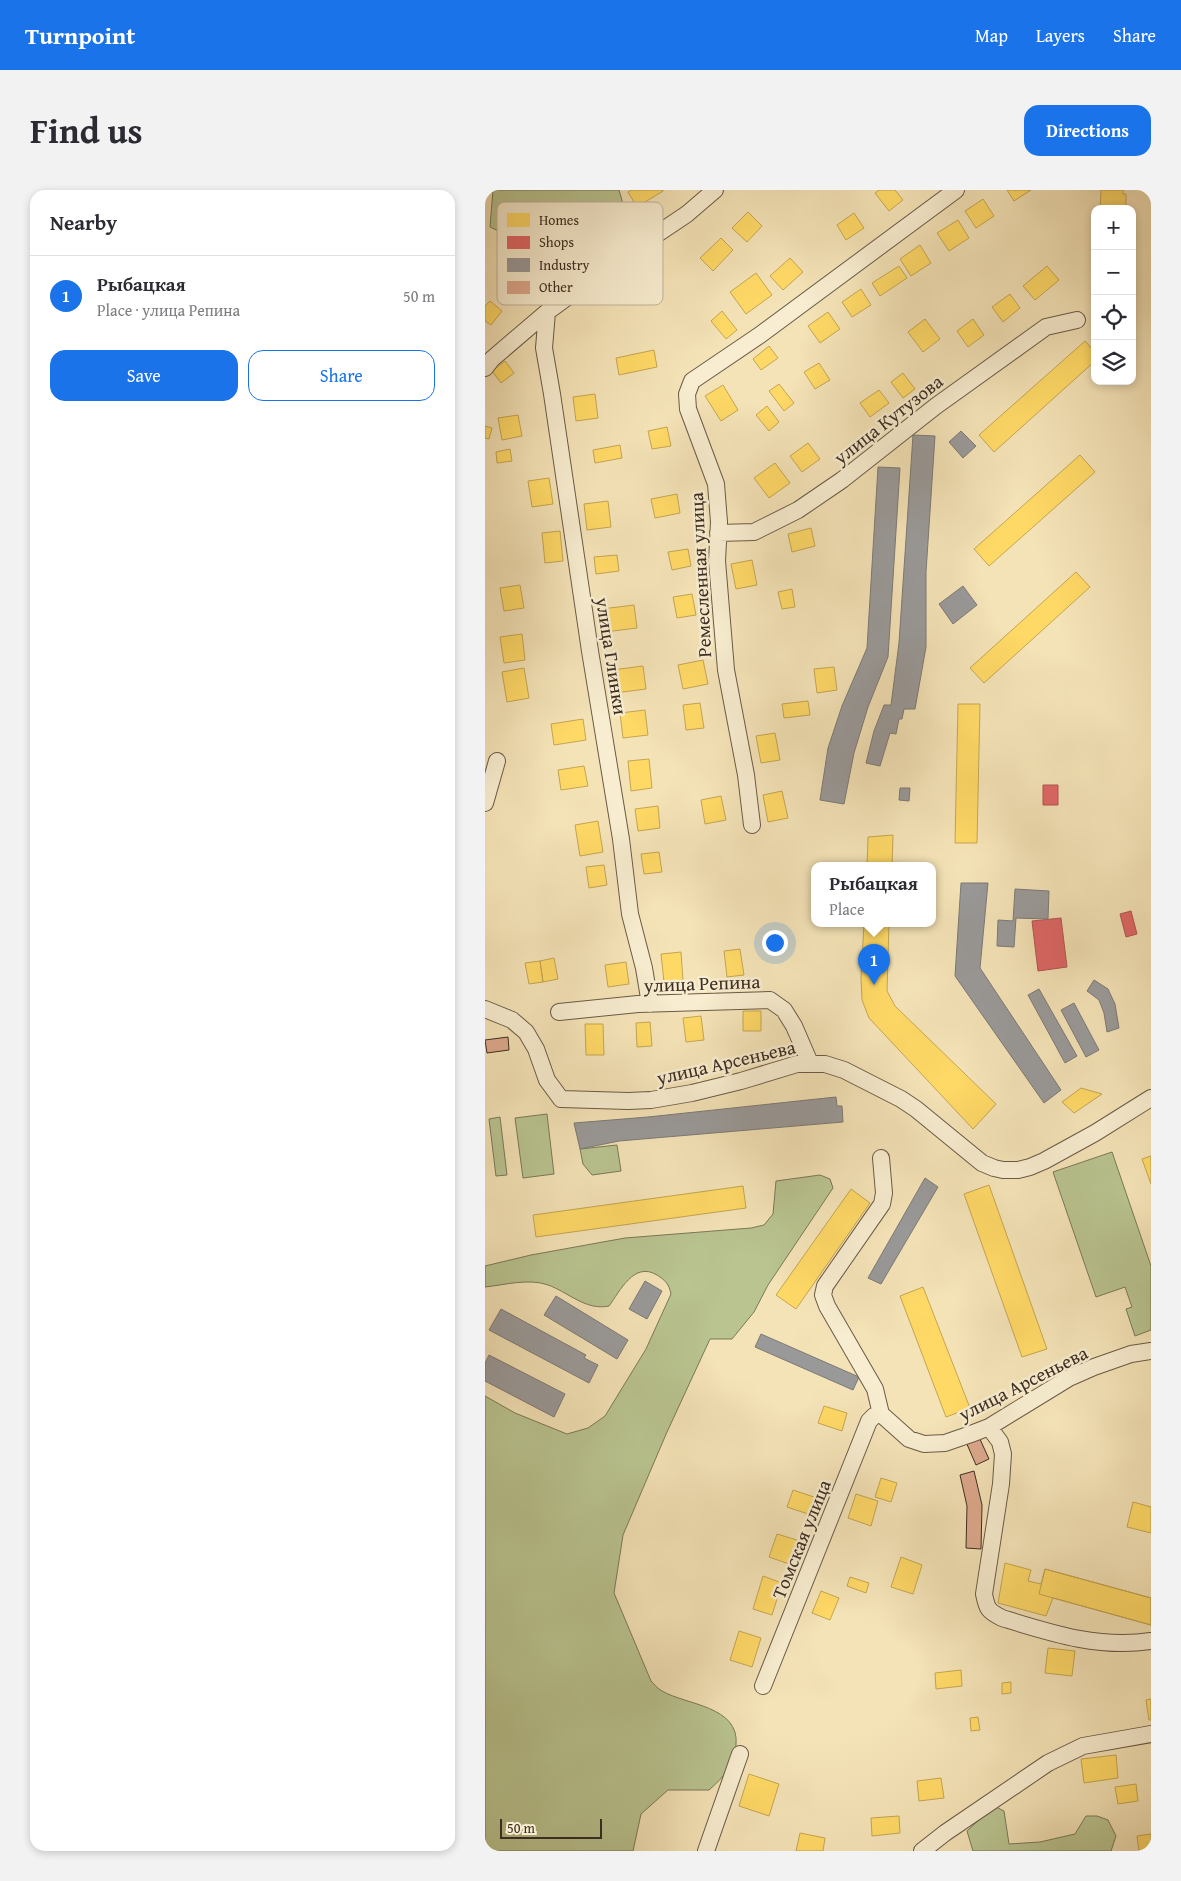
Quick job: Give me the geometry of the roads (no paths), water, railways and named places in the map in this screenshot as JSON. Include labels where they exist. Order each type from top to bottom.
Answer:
[{"type":"street","points":[[663,230],[687,214],[715,190]]},
{"type":"street","name":"Ремесленная улица","points":[[752,826],[746,775],[726,670],[717,561],[716,484],[688,409],[687,394],[693,382],[760,335],[956,190]]},
{"type":"street","points":[[487,361],[557,305]]},
{"type":"street","name":"улица Глинки","points":[[547,312],[544,348],[545,362],[552,394],[590,651],[621,839],[630,914],[644,968],[650,1004]]},
{"type":"street","name":"улица Кутузова","points":[[718,533],[754,532],[798,510],[842,480],[935,406],[1046,327],[1077,320]]},
{"type":"street","points":[[485,803],[497,761]]},
{"type":"street","name":"улица Репина","points":[[559,1012],[650,1004],[770,1000],[784,1010],[794,1026],[810,1063]]},
{"type":"street","name":"улица Арсеньева","points":[[485,1009],[512,1020],[532,1039],[547,1080],[561,1099],[651,1100],[692,1093],[749,1079],[797,1064],[825,1064],[844,1070],[916,1109],[982,1163],[1003,1170],[1018,1170],[1044,1161],[1151,1098]]},
{"type":"street","points":[[881,1158],[884,1193],[882,1204],[825,1286],[823,1295],[827,1306],[875,1390],[881,1414]]},
{"type":"street","name":"улица Арсеньева","points":[[881,1414],[909,1439],[924,1444],[945,1442],[989,1427],[1069,1378],[1131,1354],[1151,1351]]},
{"type":"street","name":"Томская улица","points":[[763,1686],[869,1421],[874,1416],[881,1414]]},
{"type":"street","points":[[989,1427],[1000,1442],[1003,1454],[1001,1484],[984,1594],[986,1607],[992,1613],[1002,1618],[1077,1640],[1111,1643],[1151,1641]]},
{"type":"street","points":[[922,1851],[945,1833],[1048,1763],[1083,1746],[1151,1734]]},
{"type":"street","points":[[706,1851],[740,1754]]},
{"type":"place","name":"Рыбацкая","points":[[874,985]]}]
